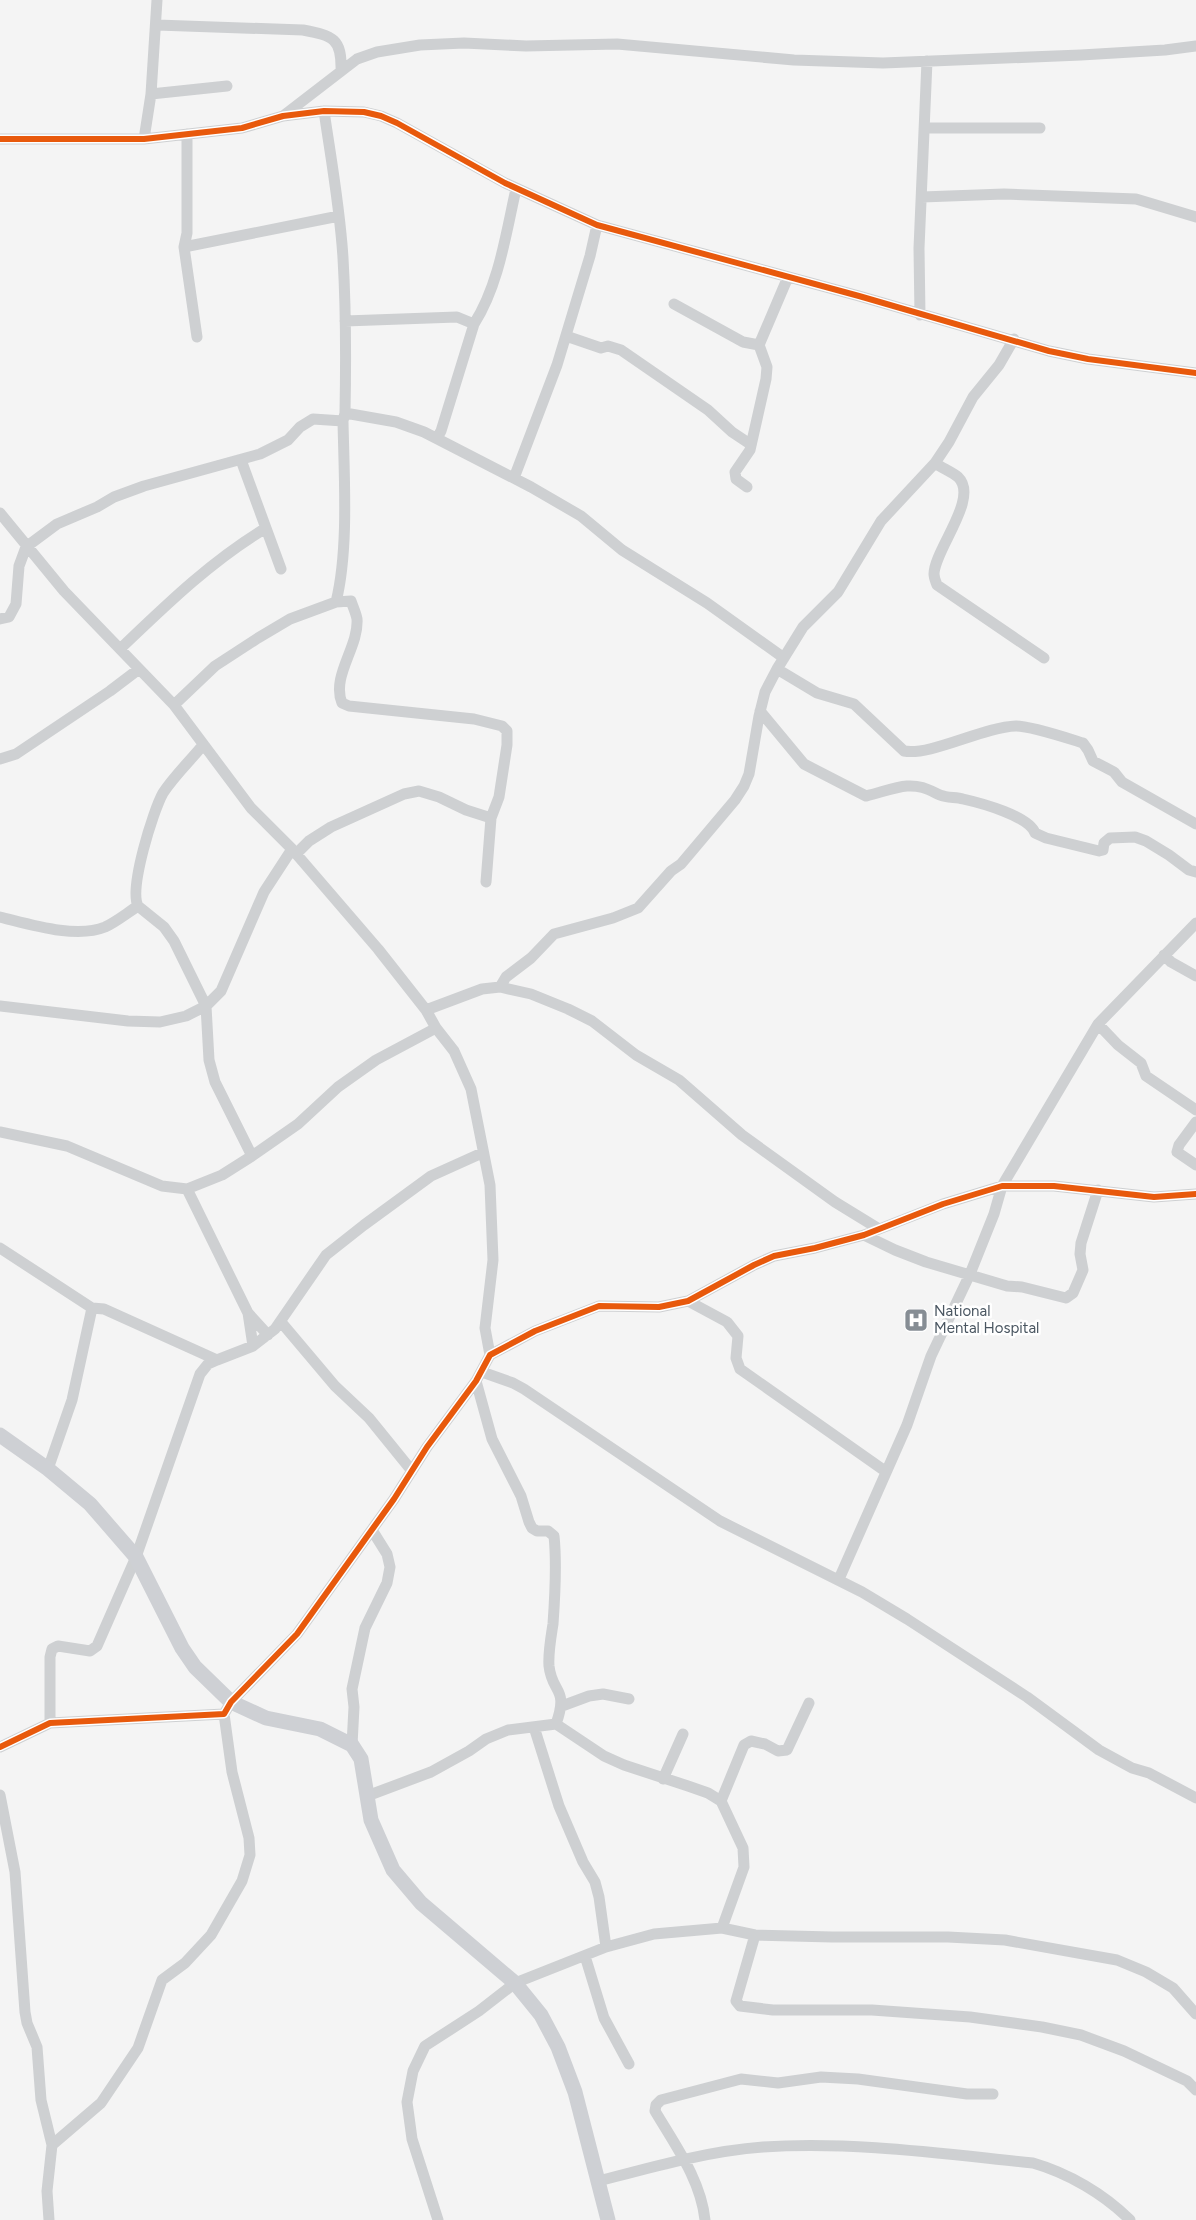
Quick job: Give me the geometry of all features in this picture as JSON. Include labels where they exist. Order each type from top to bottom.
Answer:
[{"type":"street","points":[[144,139],[151,94],[158,0]]},
{"type":"street","points":[[156,25],[303,30],[327,35],[338,45],[341,71]]},
{"type":"street","points":[[283,116],[357,59],[377,52],[420,45],[464,43],[526,46],[617,44],[794,60],[883,63],[1137,52],[1196,46]]},
{"type":"street","points":[[920,315],[919,248],[927,61]]},
{"type":"street","points":[[151,94],[226,86]]},
{"type":"street","points":[[324,111],[339,216],[343,258],[345,321],[343,532],[340,588],[336,602]]},
{"type":"street","points":[[0,139],[144,139],[242,128],[283,116],[324,111],[364,112],[381,116],[516,188],[597,225],[859,296],[920,315],[1014,339],[1049,351],[1088,359],[1196,373]]},
{"type":"street","points":[[924,128],[1040,128]]},
{"type":"street","points":[[187,134],[187,232],[184,247],[197,337]]},
{"type":"street","points":[[437,438],[441,431],[474,324],[483,311],[498,268],[516,188]]},
{"type":"street","points":[[922,197],[1004,194],[1136,199],[1196,217]]},
{"type":"street","points":[[184,247],[339,216]]},
{"type":"street","points":[[514,478],[558,365],[590,256],[597,225]]},
{"type":"street","points":[[748,487],[736,478],[735,472],[750,450],[766,379],[767,367],[759,345],[788,278]]},
{"type":"street","points":[[674,304],[742,342],[759,345]]},
{"type":"street","points":[[345,321],[457,317],[474,324]]},
{"type":"street","points":[[566,336],[601,348],[608,346],[621,350],[708,410],[732,432],[750,444]]},
{"type":"street","points":[[500,986],[506,976],[531,958],[554,934],[613,918],[638,908],[671,871],[681,864],[735,800],[749,774],[765,692],[776,669],[803,627],[838,592],[881,521],[935,463],[949,442],[973,397],[998,365],[1014,339]]},
{"type":"street","points":[[0,619],[10,617],[16,604],[19,566],[26,547],[57,524],[97,507],[114,497],[144,486],[260,454],[288,440],[300,427],[313,419],[344,417],[396,422],[437,438],[514,478],[581,516],[622,550],[699,597],[784,658]]},
{"type":"street","points":[[241,460],[281,569]]},
{"type":"street","points":[[935,463],[959,478],[964,489],[961,511],[936,565],[934,575],[937,585],[1044,658]]},
{"type":"street","points":[[0,513],[64,591],[174,705],[251,808],[294,851],[350,915],[426,1010],[436,1028],[454,1052],[471,1090],[482,1153],[490,1185],[493,1260],[485,1328],[490,1355]]},
{"type":"street","points":[[120,650],[203,571],[239,544],[266,528]]},
{"type":"street","points":[[174,705],[215,666],[290,619],[336,602],[351,601],[357,619],[355,633],[341,678],[339,696],[342,703],[349,706],[474,719],[502,726],[507,731],[507,745],[499,796],[491,818],[486,882]]},
{"type":"street","points":[[0,759],[16,754],[110,692],[139,669]]},
{"type":"street","points":[[776,669],[817,693],[854,704],[904,751],[920,750],[1015,726],[1026,727],[1083,744],[1093,761],[1114,772],[1122,782],[1196,824]]},
{"type":"street","points":[[760,712],[804,764],[866,796],[906,786],[922,786],[940,795],[963,799],[1011,815],[1024,821],[1033,827],[1035,833],[1046,838],[1099,851],[1103,850],[1104,843],[1110,838],[1135,837],[1146,841],[1189,870],[1196,872]]},
{"type":"street","points":[[204,745],[163,794],[146,839],[136,886],[135,901],[138,906],[164,927],[174,941],[206,1006],[209,1060],[215,1082],[252,1156]]},
{"type":"street","points":[[0,1006],[136,1022],[160,1022],[186,1016],[206,1006],[221,991],[264,892],[294,851],[309,841],[330,828],[404,794],[419,791],[491,818]]},
{"type":"street","points":[[0,918],[55,929],[95,930],[106,926],[138,906]]},
{"type":"street","points":[[839,1579],[885,1471],[908,1425],[931,1356],[970,1274],[994,1214],[1002,1186],[1098,1024],[1196,923]]},
{"type":"street","points":[[1164,955],[1171,962],[1196,976]]},
{"type":"street","points":[[426,1010],[482,989],[500,986],[544,998],[592,1021],[636,1055],[679,1080],[748,1140],[835,1202],[879,1229]]},
{"type":"street","points":[[1098,1024],[1118,1045],[1141,1063],[1146,1076],[1196,1110]]},
{"type":"street","points":[[0,1132],[68,1146],[162,1186],[187,1189],[222,1175],[252,1156],[298,1124],[338,1087],[376,1060],[436,1028]]},
{"type":"street","points":[[1196,1122],[1179,1145],[1177,1152],[1196,1165]]},
{"type":"street","points":[[50,1723],[50,1657],[52,1650],[58,1646],[90,1651],[97,1646],[136,1557],[200,1374],[208,1364],[253,1346],[268,1335],[280,1322],[315,1269],[326,1256],[400,1198],[431,1176],[482,1153]]},
{"type":"street","points":[[227,1708],[296,1634],[372,1530],[427,1447],[479,1377],[490,1355],[535,1331],[599,1306],[659,1307],[688,1301],[754,1264],[774,1256],[815,1248],[864,1235],[943,1204],[1002,1186],[1054,1186],[1154,1197],[1196,1194]]},
{"type":"street","points":[[187,1189],[248,1313],[268,1335]]},
{"type":"street","points":[[864,1235],[926,1262],[1007,1286],[1022,1287],[1066,1298],[1073,1293],[1083,1270],[1080,1254],[1081,1244],[1098,1190]]},
{"type":"street","points":[[0,1248],[92,1308],[104,1308],[217,1360]]},
{"type":"street","points":[[688,1301],[727,1322],[733,1329],[738,1336],[736,1358],[740,1368],[885,1471]]},
{"type":"street","points":[[48,1469],[72,1400],[92,1308]]},
{"type":"street","points":[[248,1313],[253,1346]]},
{"type":"street","points":[[280,1322],[335,1386],[369,1418],[412,1471]]},
{"type":"street","points":[[479,1377],[513,1383],[524,1389],[720,1521],[839,1579],[907,1618],[1027,1697],[1099,1750],[1132,1768],[1149,1773],[1196,1798]]},
{"type":"street","points":[[479,1377],[492,1439],[521,1496],[529,1522],[532,1528],[537,1531],[548,1532],[554,1536],[553,1621],[549,1663],[562,1698],[562,1706],[556,1724]]},
{"type":"street","points":[[0,1436],[48,1469],[90,1504],[136,1557],[182,1648],[227,1708],[232,1772],[249,1838],[250,1855],[242,1881],[211,1935],[185,1963],[167,1974],[162,1980],[138,2048],[106,2096],[95,2110],[52,2145]]},
{"type":"street","points":[[352,1744],[354,1707],[352,1689],[365,1628],[387,1583],[390,1567],[387,1554],[372,1530]]},
{"type":"street","points":[[562,1706],[589,1696],[603,1694],[629,1699]]},
{"type":"street","points":[[721,1802],[744,1745],[750,1741],[765,1744],[778,1752],[787,1750],[808,1703]]},
{"type":"street","points":[[0,1746],[50,1723],[227,1708],[320,1729],[352,1744],[361,1759],[371,1820],[394,1870],[420,1903],[515,1983],[541,2015],[558,2046],[575,2092],[608,2220]]},
{"type":"street","points":[[367,1796],[431,1772],[470,1751],[486,1739],[508,1730],[556,1724],[604,1756],[624,1766],[708,1793],[721,1802],[743,1848],[744,1867],[722,1928]]},
{"type":"street","points":[[534,1727],[559,1806],[583,1862],[595,1882],[606,1947]]},
{"type":"street","points":[[663,1779],[683,1734]]},
{"type":"street","points":[[0,1795],[16,1872],[26,2017],[39,2056],[41,2100],[52,2145],[47,2191],[49,2220]]},
{"type":"street","points":[[438,2220],[412,2139],[407,2102],[413,2071],[425,2046],[479,2011],[515,1983],[606,1947],[654,1934],[722,1928],[755,1935],[948,1937],[1005,1940],[1117,1960],[1146,1972],[1173,1988],[1196,2014]]},
{"type":"street","points":[[755,1935],[736,2001],[740,2006],[774,2010],[872,2010],[970,2017],[1042,2027],[1081,2035],[1124,2051],[1187,2080],[1196,2090]]},
{"type":"street","points":[[585,1956],[604,2018],[629,2064]]},
{"type":"street","points":[[705,2220],[702,2198],[684,2160],[656,2111],[656,2105],[661,2100],[741,2079],[778,2083],[821,2077],[858,2079],[967,2094],[993,2094]]},
{"type":"street","points":[[599,2181],[684,2160],[741,2149],[807,2146],[903,2150],[1033,2163],[1054,2169],[1120,2210],[1130,2220]]},
{"type":"cycle path","points":[[0,139],[144,139],[242,128],[283,116],[324,111],[364,112],[381,116],[397,123],[505,183],[597,225],[859,296],[1049,351],[1088,359],[1196,373]]},
{"type":"cycle path","points":[[0,1747],[50,1723],[224,1714],[231,1702],[297,1634],[394,1499],[427,1447],[476,1381],[490,1355],[535,1331],[599,1306],[659,1307],[688,1301],[774,1256],[815,1248],[864,1235],[943,1204],[1002,1186],[1054,1186],[1154,1197],[1196,1194]]},
{"type":"place","name":"National Mental Hospital","points":[[916,1320]]}]
